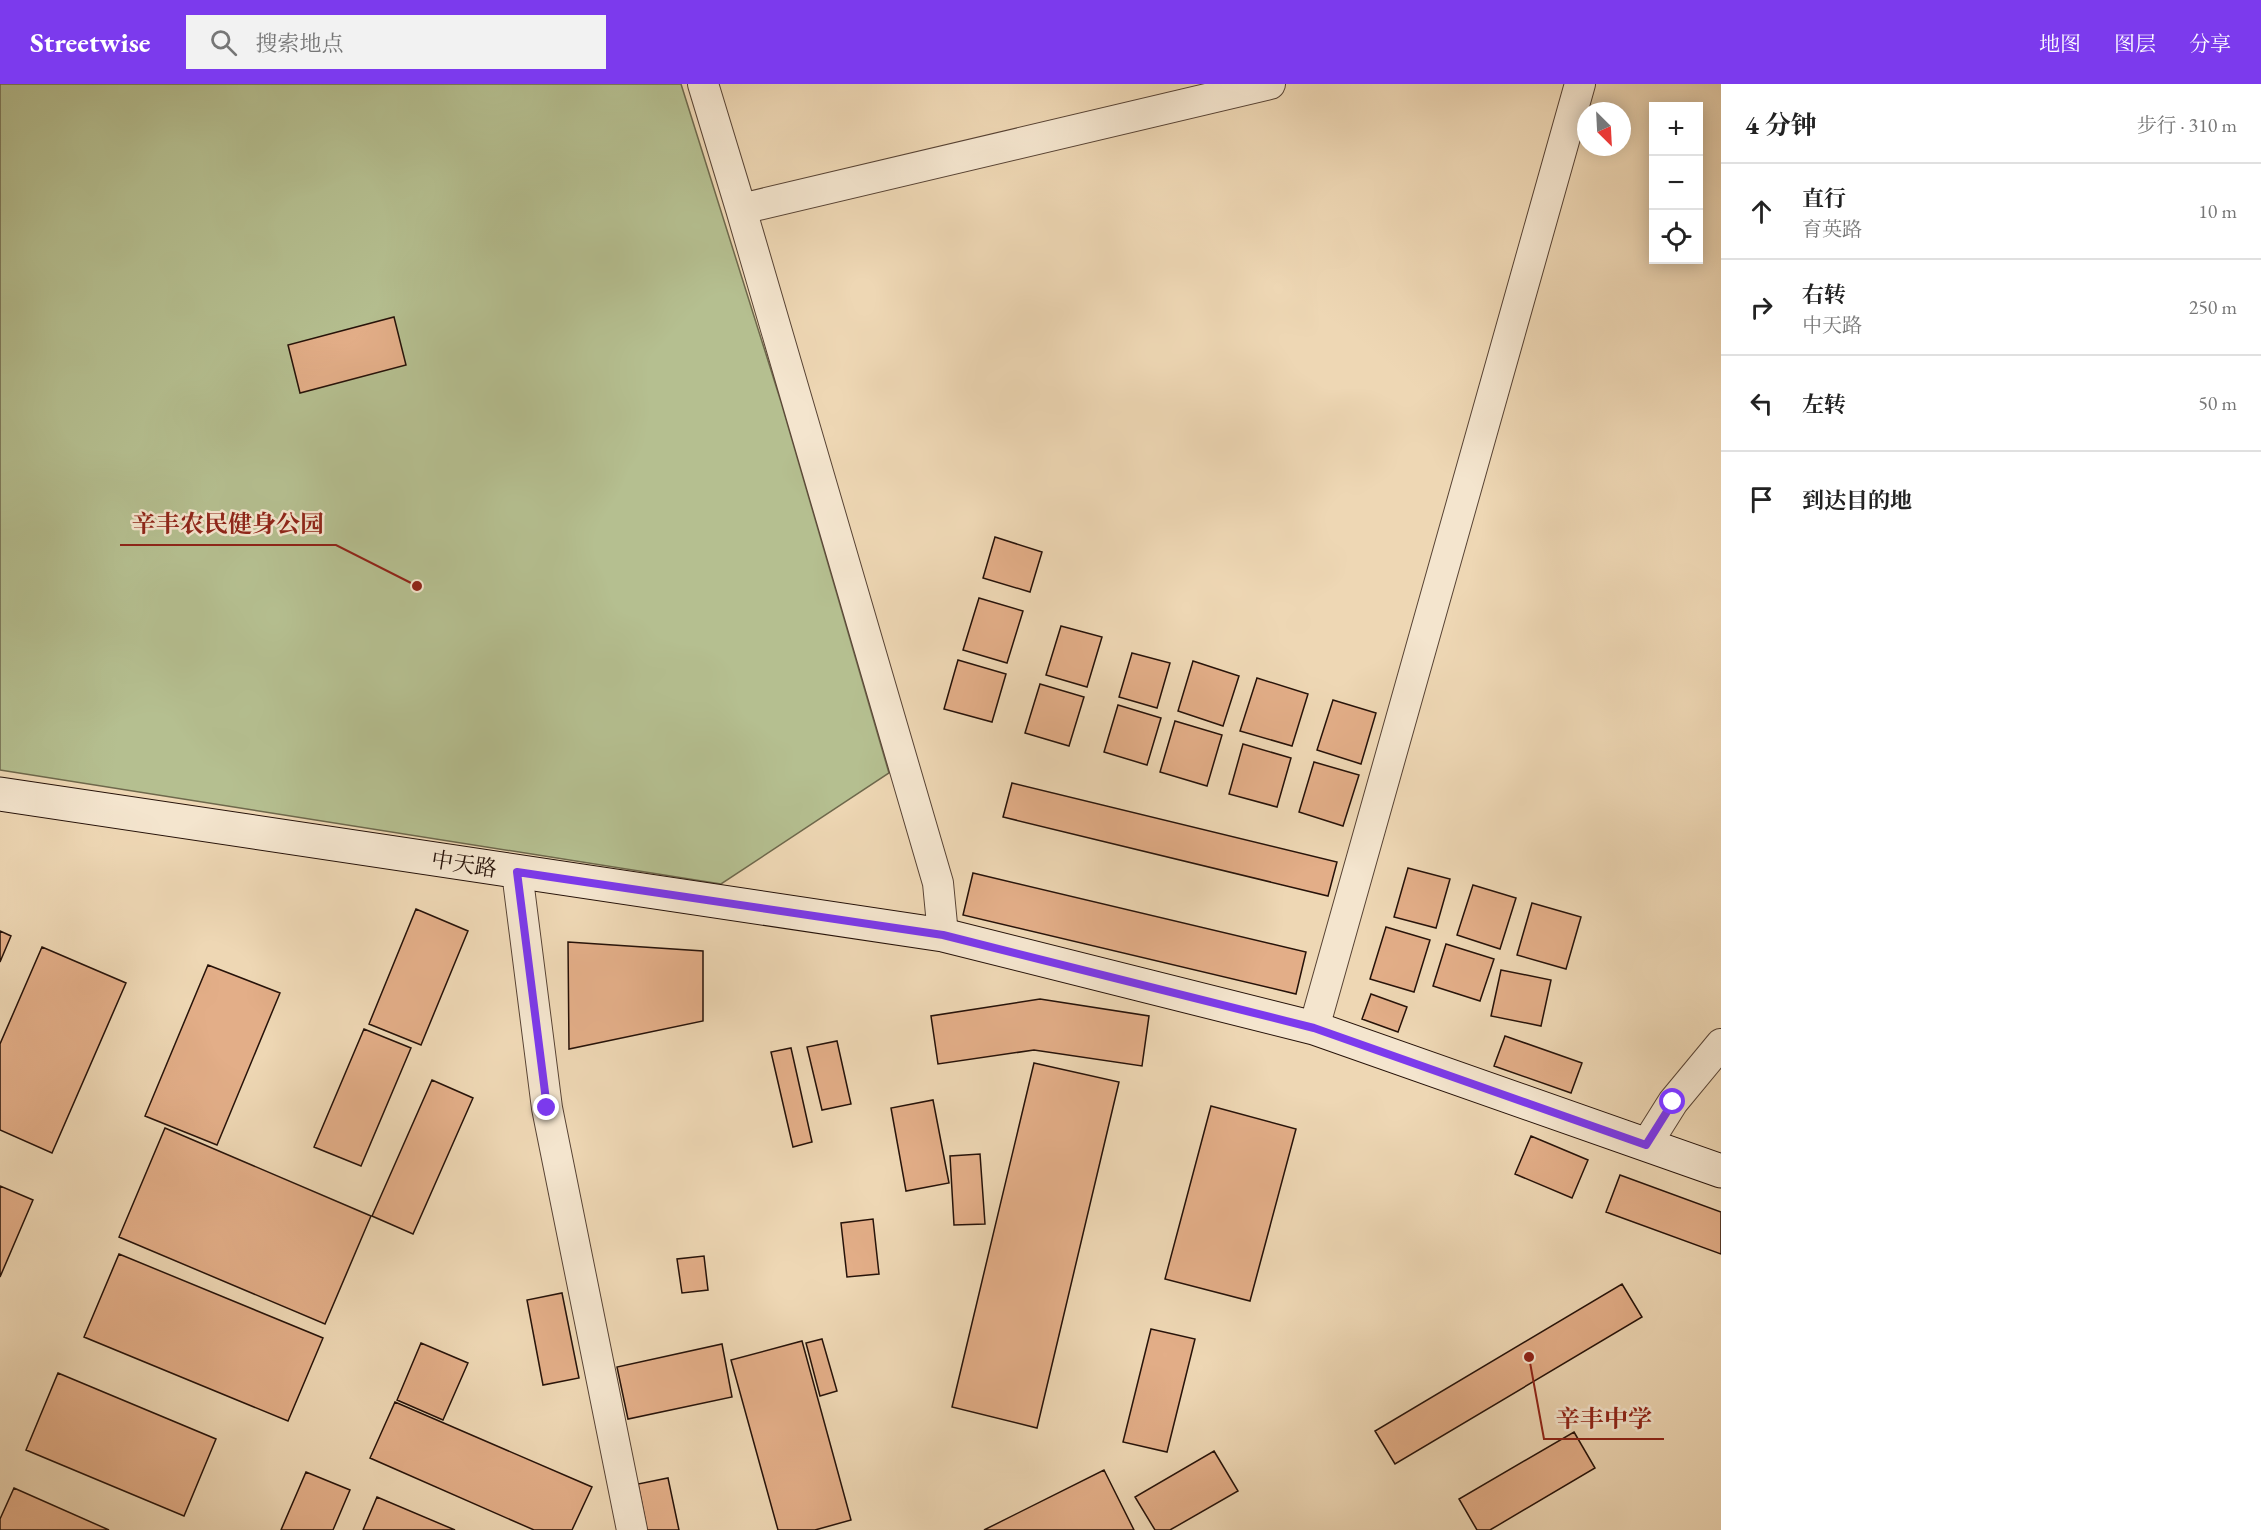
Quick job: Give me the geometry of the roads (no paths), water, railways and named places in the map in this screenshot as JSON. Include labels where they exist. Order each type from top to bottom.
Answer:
[{"type":"main road","name":"中天路","points":[[0,794],[943,935],[1314,1028],[1721,1171]]},
{"type":"street","points":[[702,84],[741,208],[938,883],[943,935]]},
{"type":"street","points":[[741,208],[1270,84]]},
{"type":"street","points":[[1314,1028],[1580,84]]},
{"type":"street","points":[[517,872],[547,1108],[632,1530]]},
{"type":"street","points":[[1646,1145],[1673,1102],[1721,1044]]},
{"type":"place","name":"辛丰农民健身公园","points":[[417,586]]},
{"type":"place","name":"辛丰中学","points":[[1529,1357]]}]
